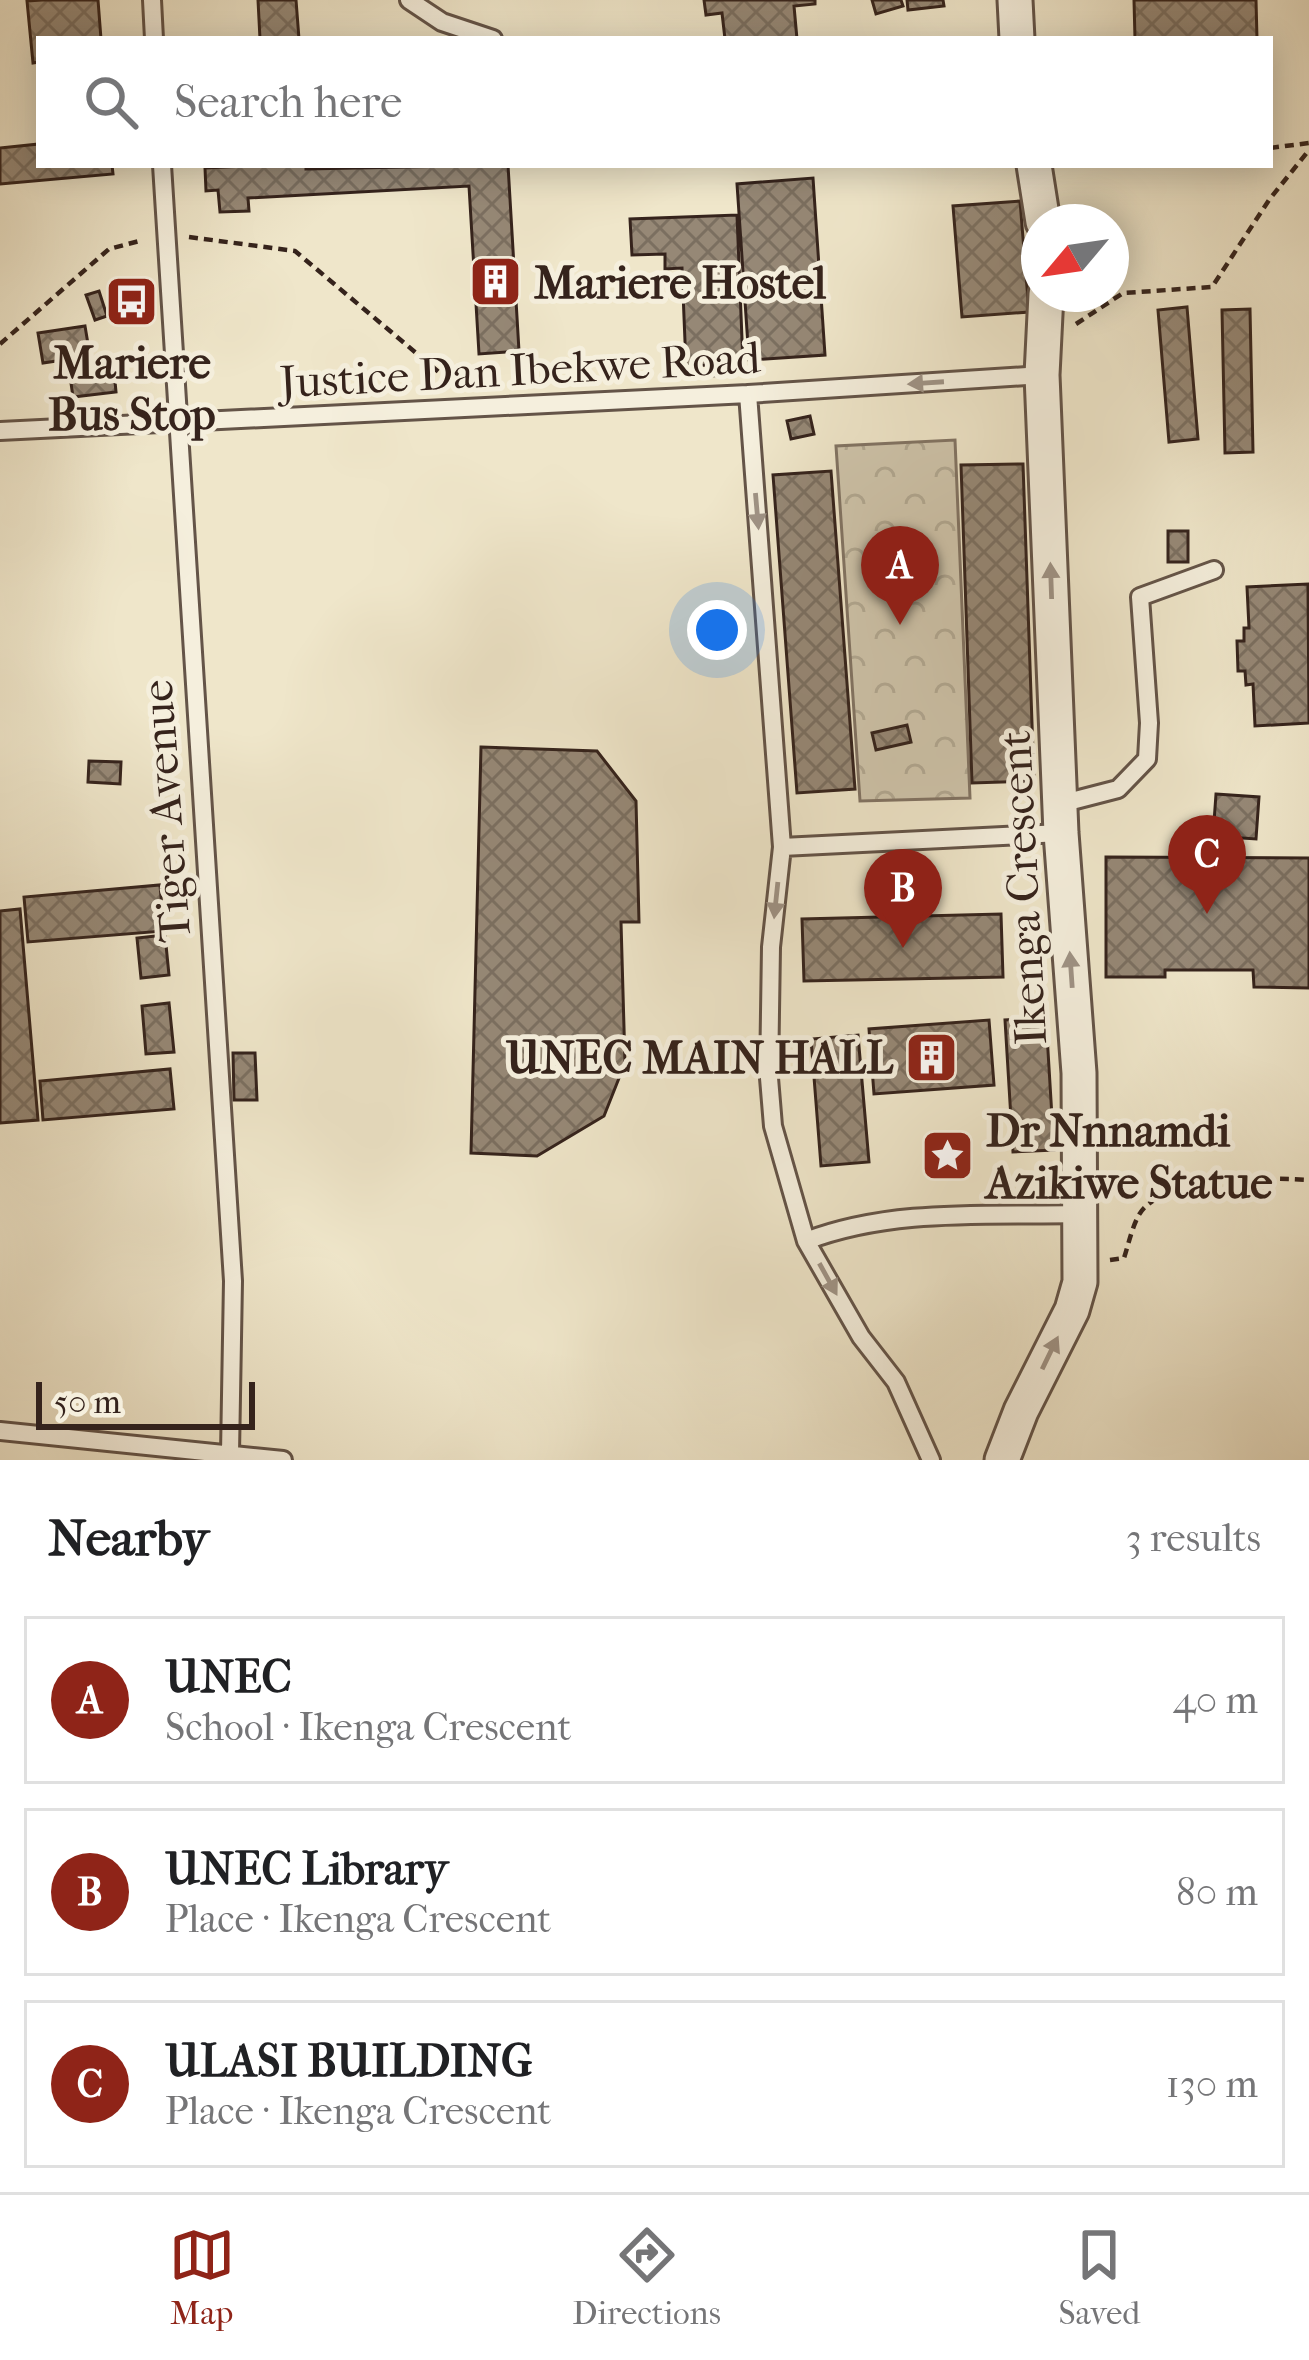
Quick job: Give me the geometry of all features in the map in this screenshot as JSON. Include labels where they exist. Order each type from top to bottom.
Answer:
[{"type":"street","points":[[1015,0],[1017,36]]},
{"type":"street","points":[[1034,168],[1040,204]]},
{"type":"street","name":"Ikenga Crescent","points":[[1002,1460],[1078,1295],[1078,1073],[1060,819],[1045,312]]},
{"type":"lane","points":[[152,0],[154,36]]},
{"type":"lane","points":[[409,0],[442,22],[484,36]]},
{"type":"lane","name":"Tiger Avenue","points":[[162,168],[233,1281],[230,1453]]},
{"type":"lane","name":"Justice Dan Ibekwe Road","points":[[0,431],[748,394],[1044,360]]},
{"type":"lane","points":[[748,394],[782,847],[771,947],[773,1126],[806,1241],[860,1337],[896,1382],[931,1460]]},
{"type":"lane","points":[[782,847],[1060,819],[1118,789],[1147,759],[1140,597],[1214,569]]},
{"type":"lane","points":[[806,1241],[847,1226],[898,1219],[1079,1214]]},
{"type":"lane","points":[[0,1432],[283,1460]]},
{"type":"path","points":[[1273,148],[1309,147]]},
{"type":"path","points":[[1044,360],[1123,293],[1212,287],[1309,147]]},
{"type":"path","points":[[0,344],[109,249],[166,234],[295,251],[480,406]]},
{"type":"path","points":[[1079,1264],[1124,1258],[1142,1208],[1177,1188],[1281,1178],[1309,1180]]},
{"type":"green space","points":[[955,440],[970,798],[860,801],[836,446]]},
{"type":"building","points":[[98,0],[101,36],[36,36],[33,63],[27,1]]},
{"type":"building","points":[[258,0],[296,0],[299,36],[260,36]]},
{"type":"building","points":[[704,0],[815,0],[815,4],[794,6],[797,36],[725,36],[722,13],[706,15]]},
{"type":"building","points":[[872,0],[901,0],[903,6],[876,14]]},
{"type":"building","points":[[907,0],[943,0],[944,6],[908,10]]},
{"type":"building","points":[[1134,0],[1256,0],[1257,36],[1135,36]]},
{"type":"building","points":[[36,144],[36,168],[112,168],[113,174],[0,184],[0,148]]},
{"type":"building","name":"Mariere Hostel","points":[[205,168],[508,168],[519,351],[479,354],[469,186],[248,198],[249,211],[220,212],[218,190],[206,191]]},
{"type":"building","points":[[813,178],[825,355],[749,360],[737,184]]},
{"type":"building","points":[[1020,201],[1021,312],[1029,312],[962,317],[953,206]]},
{"type":"building","points":[[737,215],[743,364],[730,364],[731,375],[709,376],[709,365],[686,366],[682,268],[665,269],[665,254],[632,255],[630,219]]},
{"type":"building","name":"Mariere Bus Stop","points":[[142,286],[145,314],[122,316],[119,288]]},
{"type":"building","points":[[99,291],[107,316],[95,320],[86,295]]},
{"type":"building","points":[[1187,307],[1198,439],[1169,442],[1158,310]]},
{"type":"building","points":[[1250,309],[1253,452],[1225,453],[1222,310]]},
{"type":"building","points":[[85,326],[90,356],[43,363],[38,333]]},
{"type":"building","points":[[91,359],[93,373],[114,371],[116,392],[73,397],[68,362]]},
{"type":"building","points":[[810,416],[814,434],[791,439],[787,421]]},
{"type":"building","points":[[1023,464],[1034,781],[972,783],[961,465]]},
{"type":"building","points":[[831,471],[855,789],[797,793],[773,475]]},
{"type":"building","points":[[1168,531],[1188,531],[1188,562],[1168,562]]},
{"type":"building","points":[[1308,584],[1309,723],[1255,726],[1253,684],[1246,685],[1245,671],[1238,671],[1237,641],[1244,641],[1244,628],[1249,628],[1247,587]]},
{"type":"building","points":[[907,725],[911,742],[876,750],[872,733]]},
{"type":"building","points":[[481,747],[597,751],[636,801],[639,922],[621,922],[625,1063],[604,1116],[537,1156],[471,1153]]},
{"type":"building","points":[[89,761],[121,762],[120,784],[88,782]]},
{"type":"building","points":[[1216,794],[1259,797],[1256,839],[1213,836]]},
{"type":"building","points":[[1106,857],[1309,858],[1309,988],[1254,987],[1253,970],[1165,970],[1165,977],[1106,977]]},
{"type":"building","points":[[160,885],[164,931],[28,942],[24,897]]},
{"type":"building","points":[[20,909],[38,1120],[0,1123],[0,911]]},
{"type":"building","points":[[1001,914],[1003,977],[804,981],[802,919]]},
{"type":"building","points":[[165,935],[169,975],[141,978],[137,938]]},
{"type":"building","points":[[169,1003],[174,1052],[146,1054],[142,1006]]},
{"type":"building","points":[[1046,1018],[1054,1150],[1013,1152],[1005,1020]]},
{"type":"building","name":"UNEC MAIN HALL","points":[[989,1020],[994,1085],[874,1094],[869,1029]]},
{"type":"building","points":[[858,1035],[869,1162],[821,1166],[811,1039]]},
{"type":"building","points":[[233,1053],[255,1053],[257,1100],[234,1100]]},
{"type":"building","points":[[170,1069],[174,1109],[43,1120],[40,1081]]},
{"type":"place","name":"Mariere Hostel","points":[[495,282]]},
{"type":"place","name":"Mariere Bus Stop","points":[[132,301]]},
{"type":"place","name":"UNEC","points":[[900,625]]},
{"type":"place","name":"ULASI BUILDING","points":[[1207,914]]},
{"type":"place","name":"UNEC Library","points":[[903,948]]},
{"type":"place","name":"UNEC MAIN HALL","points":[[932,1057]]},
{"type":"place","name":"Dr Nnnamdi Azikiwe Statue","points":[[947,1156]]}]
